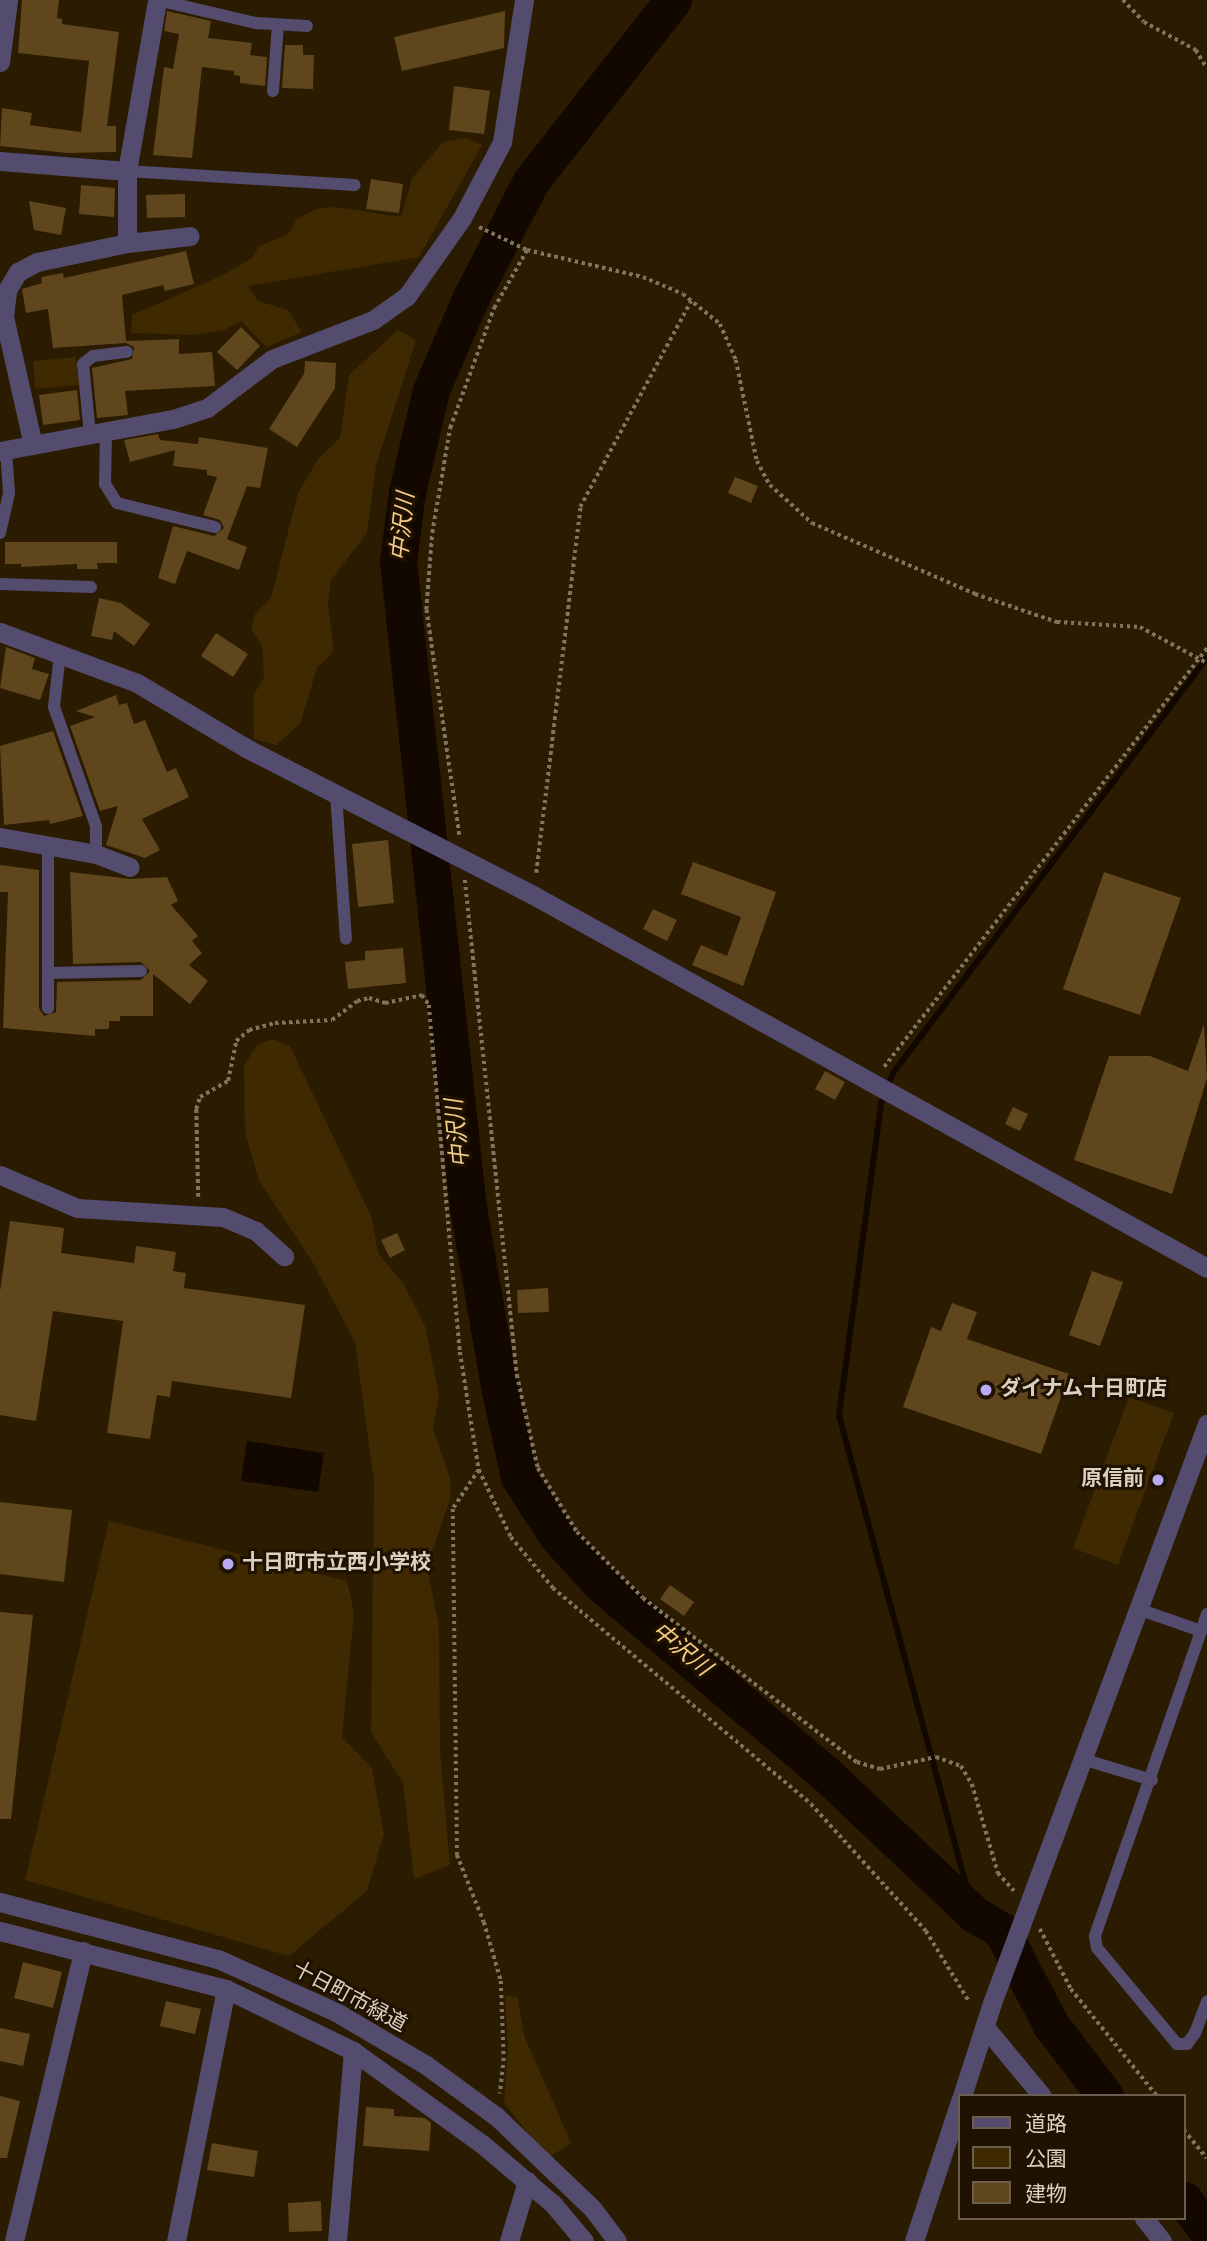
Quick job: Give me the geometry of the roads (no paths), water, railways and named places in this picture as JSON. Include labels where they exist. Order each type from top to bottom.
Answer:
[{"type":"street","points":[[0,62],[8,0]]},
{"type":"street","points":[[127,243],[127,171],[157,0]]},
{"type":"street","points":[[3,450],[98,433],[207,408],[272,359],[373,320],[407,296],[462,218],[502,142],[524,0]]},
{"type":"street","points":[[0,161],[127,171]]},
{"type":"street","points":[[33,445],[4,316],[8,290],[18,272],[37,262],[127,243],[190,236]]},
{"type":"street","points":[[0,632],[137,683],[246,748],[533,895],[1207,1268]]},
{"type":"street","points":[[0,837],[96,854],[130,867]]},
{"type":"street","points":[[0,1175],[78,1208],[223,1217],[256,1231],[284,1256]]},
{"type":"street","points":[[963,2094],[1024,1915],[1207,1424]]},
{"type":"street","name":"十日町市緑道","points":[[0,1902],[218,1959],[336,2012],[426,2065],[497,2117],[592,2208],[617,2241]]},
{"type":"street","points":[[0,1931],[226,1989],[353,2052],[421,2098],[527,2181],[584,2241]]},
{"type":"street","points":[[14,2241],[83,1951]]},
{"type":"street","points":[[176,2241],[226,1989]]},
{"type":"street","points":[[985,2027],[1040,2094]]},
{"type":"street","points":[[337,2241],[353,2052]]},
{"type":"street","points":[[914,2241],[958,2107]]},
{"type":"street","points":[[509,2241],[527,2181]]},
{"type":"street","points":[[1145,2220],[1162,2241]]},
{"type":"lane","points":[[157,0],[278,25],[307,26]]},
{"type":"lane","points":[[273,91],[278,25]]},
{"type":"lane","points":[[127,171],[355,186]]},
{"type":"lane","points":[[127,352],[93,356],[83,364],[98,433],[105,484],[117,503],[215,527]]},
{"type":"lane","points":[[0,533],[9,493],[3,450]]},
{"type":"lane","points":[[0,584],[91,587]]},
{"type":"lane","points":[[60,654],[54,708],[96,826],[96,854]]},
{"type":"lane","points":[[336,794],[346,939]]},
{"type":"lane","points":[[48,844],[48,1008]]},
{"type":"lane","points":[[48,973],[141,971]]},
{"type":"lane","points":[[1138,1609],[1201,1632]]},
{"type":"lane","points":[[1207,1614],[1152,1780],[1095,1936],[1097,1948],[1177,2044],[1187,2044],[1195,2033],[1207,2001]]},
{"type":"lane","points":[[1082,1759],[1152,1780]]},
{"type":"waterway","name":"中沢川","points":[[673,0],[531,181],[471,297],[431,390],[407,492],[398,561],[468,1208],[500,1391],[519,1477],[557,1536],[601,1584],[825,1773],[974,1914],[1002,1931],[1051,2025],[1103,2094]]},
{"type":"waterway","points":[[974,1914],[839,1415],[881,1103],[893,1073],[1207,658]]},
{"type":"waterway","name":"中沢川","points":[[1186,2203],[1207,2230]]},
{"type":"place","name":"ダイナム十日町店","points":[[986,1390]]},
{"type":"place","name":"原信前","points":[[1158,1480]]},
{"type":"place","name":"十日町市立西小学校","points":[[228,1564]]}]
